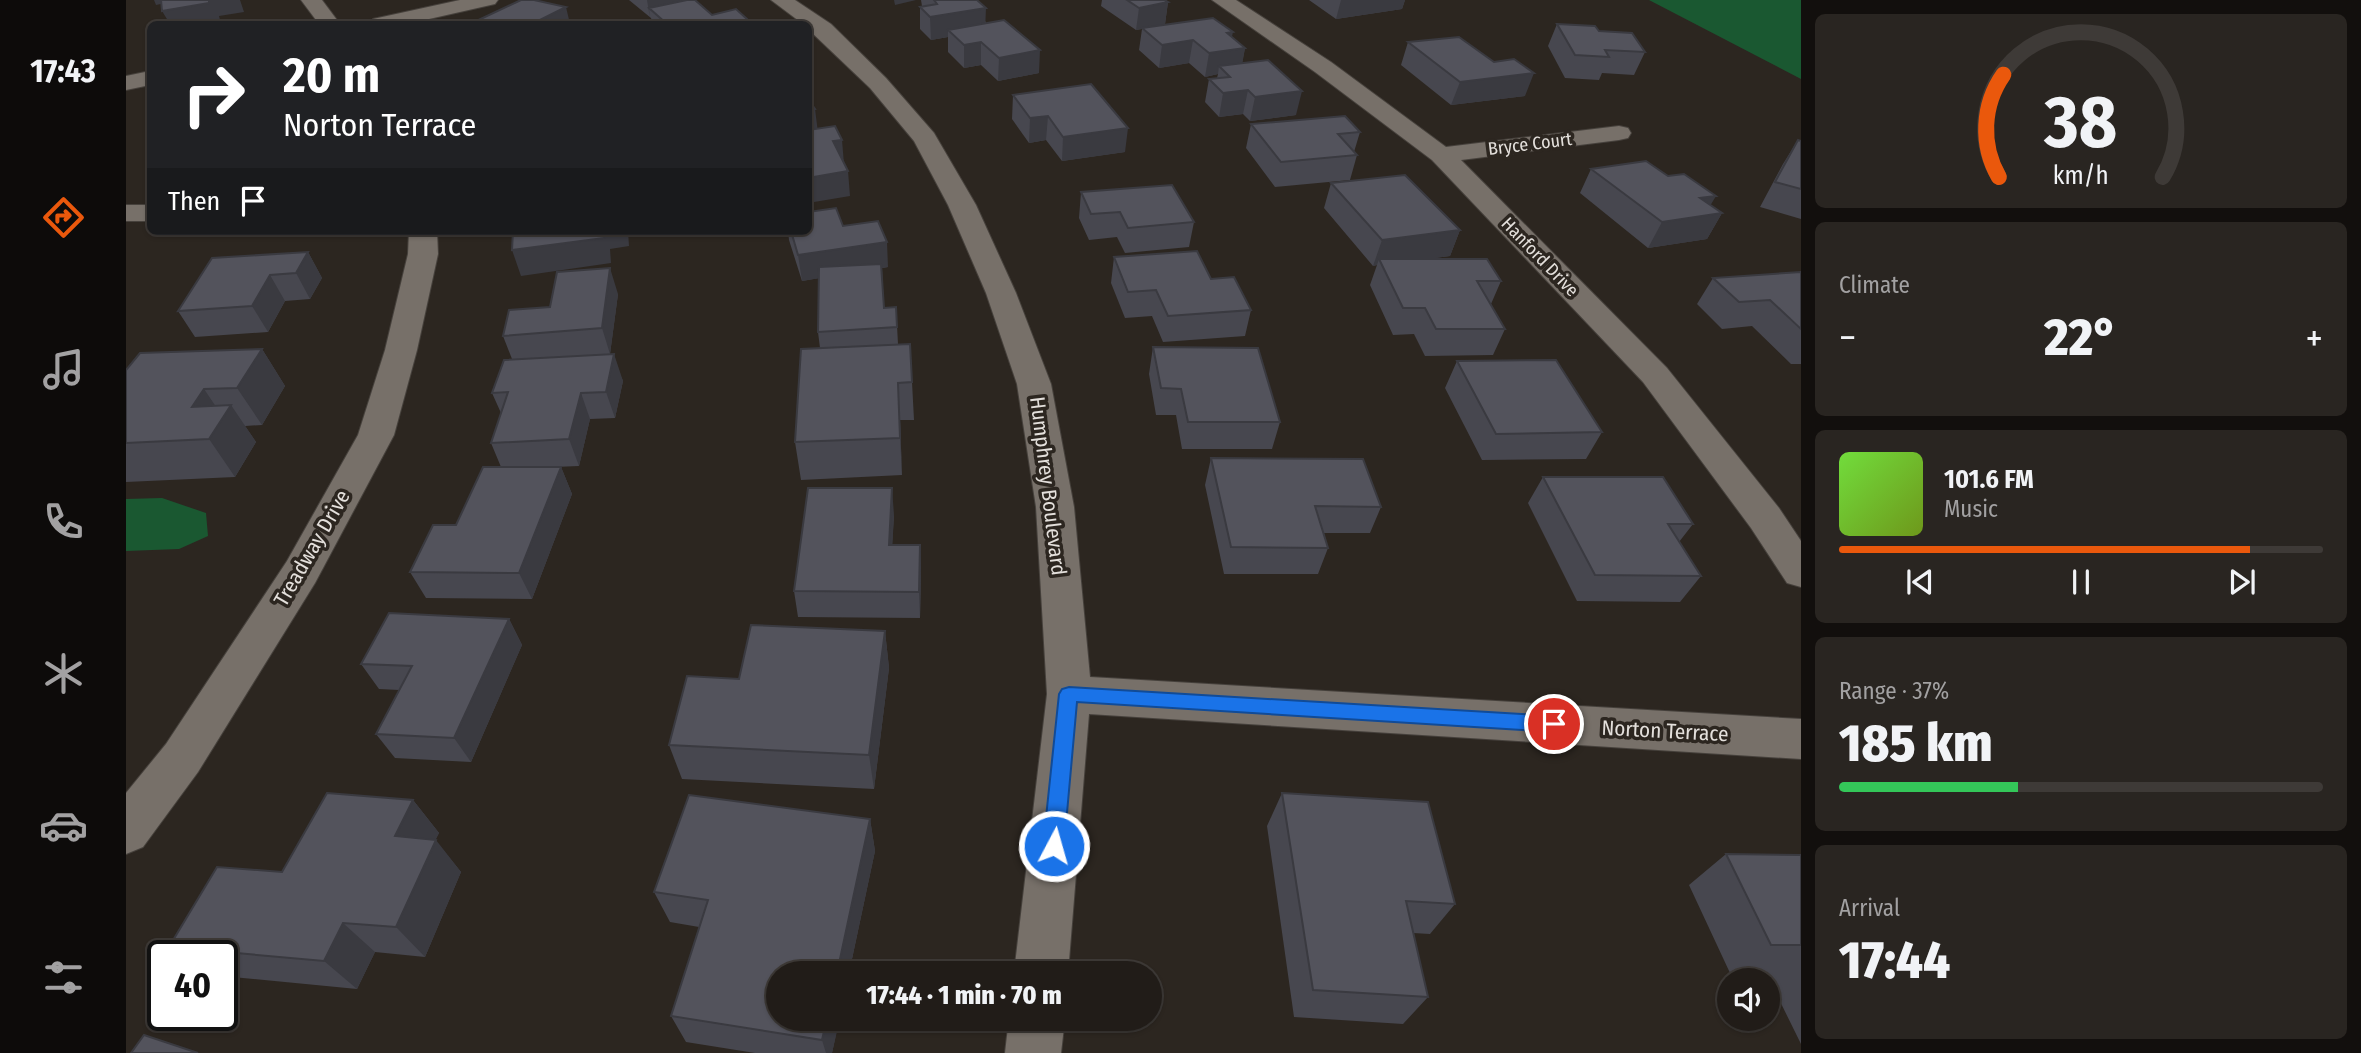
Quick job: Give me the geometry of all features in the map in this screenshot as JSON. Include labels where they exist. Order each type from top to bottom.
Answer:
[{"type":"street","points":[[311,0],[327,21]]},
{"type":"street","points":[[394,21],[488,0]]},
{"type":"street","name":"Humphrey Boulevard","points":[[781,0],[811,21]]},
{"type":"street","name":"Hanford Drive","points":[[1222,0],[1323,67],[1441,155],[1655,375],[1765,518],[1801,572]]},
{"type":"street","name":"Humphrey Boulevard","points":[[812,21],[878,83],[925,138],[962,205],[1001,293],[1034,384],[1055,507],[1069,694],[1042,961]]},
{"type":"street","points":[[126,83],[147,79]]},
{"type":"street","name":"Bryce Court","points":[[1441,155],[1619,134]]},
{"type":"street","points":[[126,213],[147,213]]},
{"type":"street","name":"Treadway Drive","points":[[126,831],[182,758],[301,572],[376,435],[401,350],[424,254],[423,235]]},
{"type":"street","name":"Norton Terrace","points":[[1069,694],[1801,739]]},
{"type":"street","points":[[1033,1053],[1036,1031]]},
{"type":"green space","points":[[1649,0],[1801,0],[1801,79]]},
{"type":"green space","points":[[162,498],[206,513],[208,536],[179,549],[126,551],[126,499]]},
{"type":"building","points":[[161,0],[209,0],[209,3],[162,11]]},
{"type":"building","points":[[521,0],[566,7],[538,21],[476,21]]},
{"type":"building","points":[[695,0],[712,15],[736,9],[748,20],[664,21],[649,8]]},
{"type":"building","points":[[934,0],[977,0],[986,8],[930,17],[920,7],[937,4]]},
{"type":"building","points":[[1127,0],[1164,0],[1168,2],[1139,8]]},
{"type":"building","points":[[1213,18],[1233,32],[1227,33],[1245,48],[1209,53],[1193,40],[1162,45],[1142,28]]},
{"type":"building","points":[[1004,20],[1040,50],[999,58],[981,42],[964,45],[948,30]]},
{"type":"building","points":[[1557,24],[1595,26],[1599,31],[1632,33],[1645,52],[1605,50],[1609,57],[1575,55]]},
{"type":"building","points":[[1459,37],[1494,62],[1514,59],[1534,73],[1460,82],[1408,42]]},
{"type":"building","points":[[1268,60],[1302,91],[1255,97],[1248,90],[1223,93],[1209,79],[1230,77],[1219,66]]},
{"type":"building","points":[[1091,84],[1128,128],[1063,137],[1048,116],[1030,118],[1013,95]]},
{"type":"building","points":[[1345,116],[1360,132],[1338,134],[1357,155],[1281,162],[1251,124]]},
{"type":"building","points":[[835,126],[842,140],[833,141],[848,171],[812,177],[812,129]]},
{"type":"building","points":[[1798,140],[1801,141],[1801,189],[1775,182]]},
{"type":"building","points":[[1646,161],[1668,176],[1684,174],[1716,196],[1700,198],[1722,213],[1662,222],[1591,169]]},
{"type":"building","points":[[1405,175],[1460,230],[1382,240],[1331,183]]},
{"type":"building","points":[[1172,185],[1194,222],[1128,228],[1120,212],[1091,214],[1081,192]]},
{"type":"building","points":[[836,208],[843,226],[878,221],[887,242],[798,255],[792,235],[812,235],[812,211]]},
{"type":"building","points":[[513,235],[604,235],[604,238],[512,250]]},
{"type":"building","points":[[1197,251],[1211,279],[1234,277],[1251,310],[1168,316],[1156,290],[1128,292],[1114,257]]},
{"type":"building","points":[[308,252],[296,273],[270,275],[252,306],[178,311],[212,258]]},
{"type":"building","points":[[1379,259],[1487,259],[1501,281],[1477,281],[1505,329],[1436,329],[1425,308],[1403,308]]},
{"type":"building","points":[[881,264],[884,308],[896,307],[897,327],[818,332],[819,267]]},
{"type":"building","points":[[610,268],[602,328],[503,336],[509,310],[550,307],[557,272]]},
{"type":"building","points":[[1801,272],[1801,329],[1770,300],[1739,302],[1713,278]]},
{"type":"building","points":[[910,344],[912,382],[898,383],[900,438],[795,442],[801,349]]},
{"type":"building","points":[[1153,347],[1258,348],[1280,422],[1188,422],[1181,389],[1161,388]]},
{"type":"building","points":[[262,349],[237,388],[204,389],[192,407],[231,405],[209,439],[126,443],[126,370],[140,353]]},
{"type":"building","points":[[614,354],[606,392],[581,393],[569,439],[491,443],[508,392],[492,393],[504,360]]},
{"type":"building","points":[[1556,360],[1602,432],[1496,434],[1457,361]]},
{"type":"building","points":[[1211,458],[1363,459],[1381,507],[1315,506],[1328,548],[1231,547]]},
{"type":"building","points":[[483,467],[561,467],[519,573],[410,572],[433,525],[456,525]]},
{"type":"building","points":[[1543,477],[1663,477],[1693,524],[1668,524],[1701,576],[1595,575]]},
{"type":"building","points":[[808,488],[892,488],[889,545],[920,545],[919,592],[794,591]]},
{"type":"building","points":[[389,613],[509,619],[454,738],[376,734],[412,666],[361,664]]},
{"type":"building","points":[[751,625],[885,631],[869,755],[669,745],[687,676],[739,679]]},
{"type":"building","points":[[327,793],[413,800],[395,836],[436,840],[396,927],[343,923],[324,961],[238,953],[238,940],[173,940],[217,867],[282,872]]},
{"type":"building","points":[[1282,793],[1428,802],[1455,904],[1406,901],[1428,997],[1313,990]]},
{"type":"building","points":[[689,795],[870,819],[840,961],[766,961],[766,1031],[824,1031],[822,1040],[671,1016],[708,900],[654,892]]},
{"type":"building","points":[[1726,854],[1801,855],[1801,945],[1771,945]]},
{"type":"building","points":[[144,1035],[198,1053],[131,1053]]},
{"type":"route","points":[[1054,846],[1069,694],[1554,724]]}]
